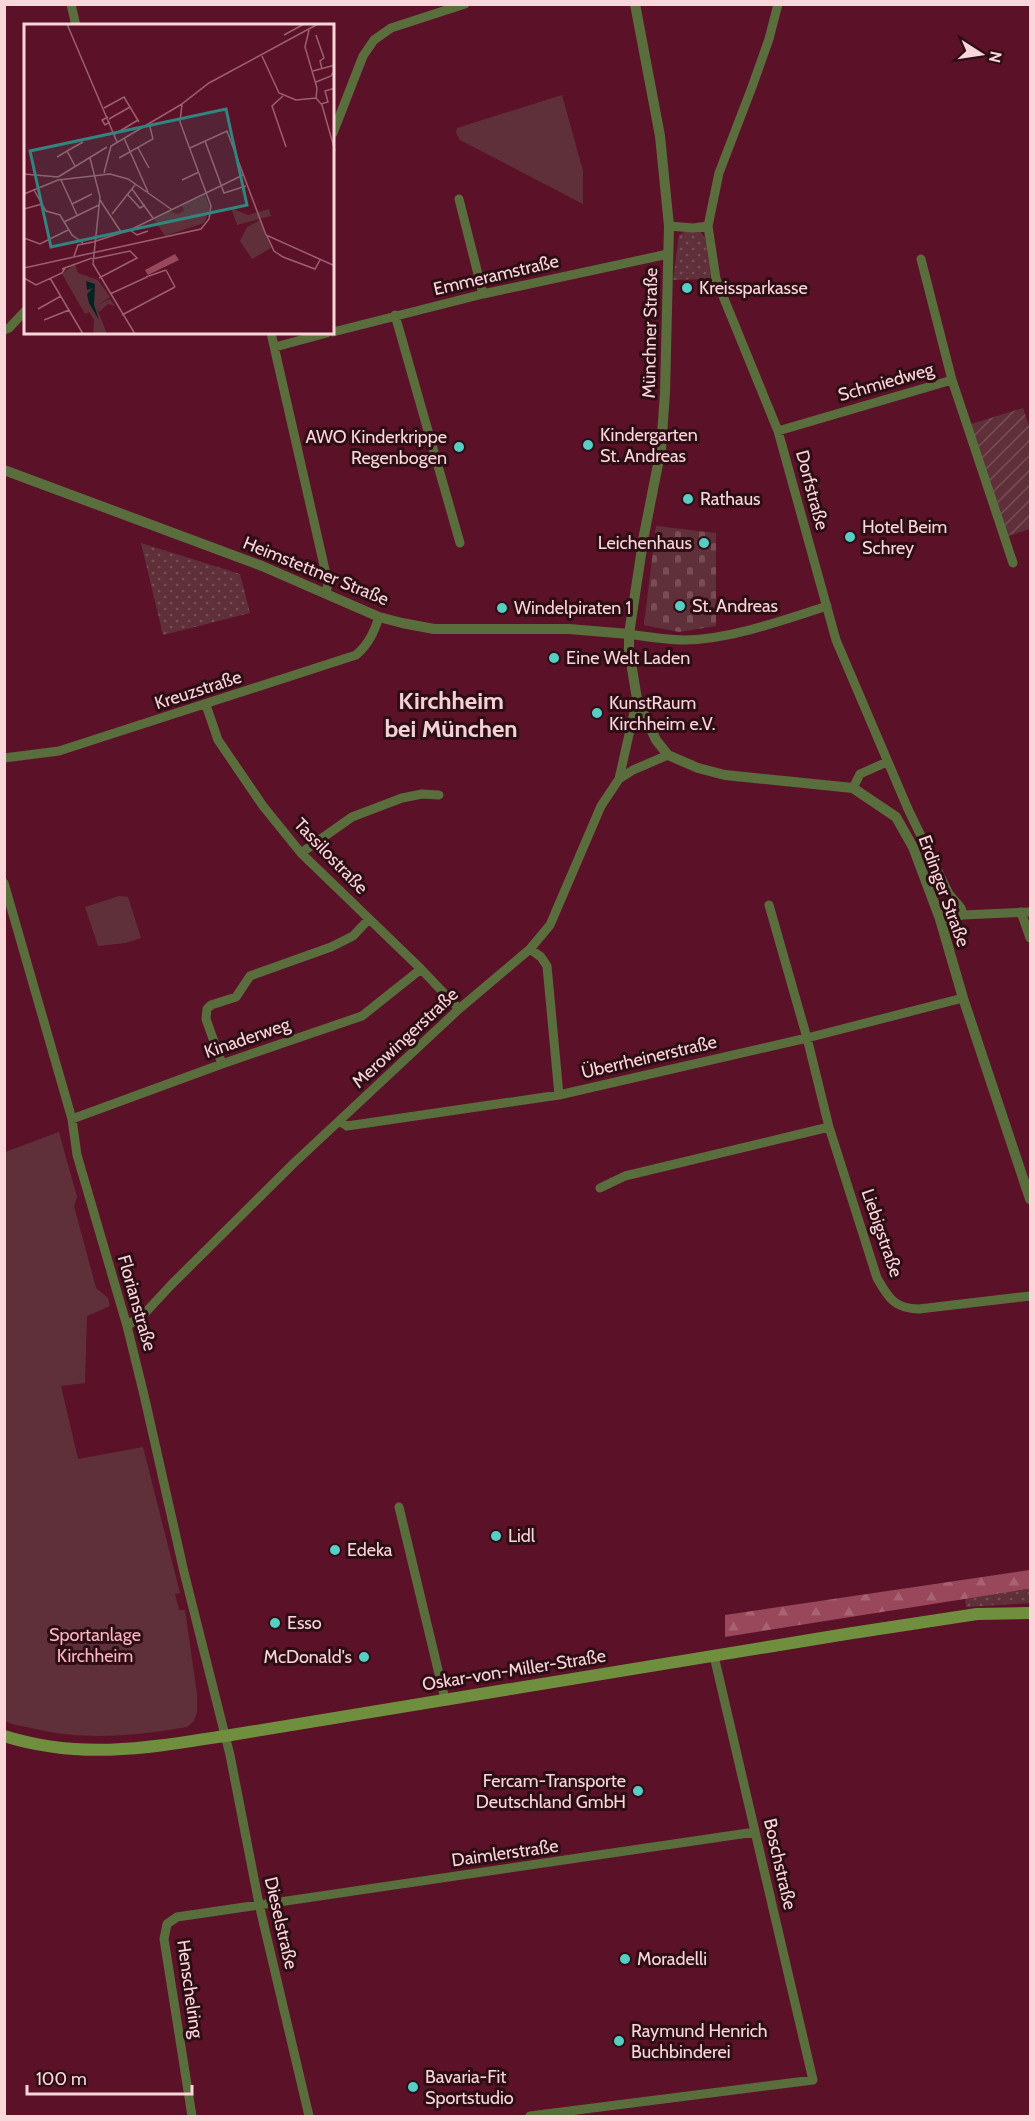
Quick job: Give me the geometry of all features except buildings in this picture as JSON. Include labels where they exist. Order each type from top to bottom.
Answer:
[{"type":"main road","name":"Oskar-von-Miller-Straße","points":[[4,1736],[64,1749],[121,1750],[225,1736],[977,1614],[1030,1613]]},
{"type":"street","points":[[71,4],[76,24]]},
{"type":"street","name":"Münchner Straße","points":[[635,4],[660,136],[669,226],[666,393],[661,449],[644,535],[629,634],[629,650],[637,699]]},
{"type":"street","points":[[669,226],[693,228],[708,226],[719,172],[769,39],[778,4]]},
{"type":"street","points":[[334,129],[363,56],[374,40],[392,28],[460,5]]},
{"type":"street","points":[[459,198],[483,294]]},
{"type":"street","name":"Dorfstraße","points":[[708,226],[716,279],[778,431],[836,640],[908,809],[949,894],[961,908],[963,915]]},
{"type":"street","name":"Emmeramstraße","points":[[334,332],[483,294],[668,254]]},
{"type":"street","name":"Schmiedweg","points":[[778,431],[952,380],[921,259]]},
{"type":"street","points":[[4,330],[24,312]]},
{"type":"street","points":[[395,315],[460,543]]},
{"type":"street","points":[[271,334],[328,583],[326,594]]},
{"type":"street","points":[[274,347],[323,334]]},
{"type":"street","points":[[952,380],[1013,563]]},
{"type":"street","name":"Heimstettner Straße","points":[[4,470],[262,566],[379,616],[434,629],[569,629],[629,634]]},
{"type":"street","points":[[629,634],[686,639],[710,637],[774,623],[827,606]]},
{"type":"street","name":"Kreuzstraße","points":[[4,758],[59,751],[356,655],[373,634],[379,616]]},
{"type":"street","points":[[637,699],[646,722],[668,755]]},
{"type":"street","points":[[619,779],[637,699]]},
{"type":"street","name":"Tassilostraße","points":[[206,705],[218,740],[263,806],[301,853],[421,969],[459,1010]]},
{"type":"street","name":"Merowingerstraße","points":[[127,1326],[145,1314],[233,1223],[340,1121],[459,1010],[530,949],[550,925],[601,806],[619,779],[633,770],[668,755]]},
{"type":"street","name":"Erdinger Straße","points":[[668,755],[698,768],[725,775],[853,788],[896,817],[913,847],[940,919],[963,998],[1030,1199]]},
{"type":"street","points":[[853,788],[860,774],[887,762]]},
{"type":"street","points":[[301,853],[352,817],[402,798],[422,794],[439,795]]},
{"type":"street","points":[[896,817],[908,809]]},
{"type":"street","name":"Florianstraße","points":[[4,883],[72,1119],[77,1155],[127,1326],[186,1582],[225,1736]]},
{"type":"street","name":"Liebigstraße","points":[[769,905],[807,1038],[829,1126],[877,1278],[890,1299],[908,1309],[919,1309],[1030,1296]]},
{"type":"street","points":[[940,919],[963,915],[1026,912],[1030,938]]},
{"type":"street","points":[[222,1064],[206,1019],[207,1009],[211,1005],[236,998],[250,976],[331,947],[353,936],[369,919]]},
{"type":"street","points":[[530,949],[541,957],[547,966],[559,1095]]},
{"type":"street","name":"Kinaderweg","points":[[72,1119],[362,1016],[421,969]]},
{"type":"street","name":"Überrheinerstraße","points":[[340,1121],[347,1126],[559,1095],[807,1038],[963,998]]},
{"type":"street","points":[[600,1188],[625,1176],[829,1126]]},
{"type":"street","points":[[399,1507],[445,1699]]},
{"type":"street","name":"Boschstraße","points":[[530,2116],[813,2080],[714,1656]]},
{"type":"street","name":"Dieselstraße","points":[[225,1736],[259,1904],[309,2116]]},
{"type":"street","name":"Daimlerstraße","points":[[259,1904],[755,1832]]},
{"type":"street","name":"Henschelring","points":[[192,2116],[164,1939],[167,1924],[177,1917],[259,1904]]},
{"type":"green space","points":[[562,95],[583,171],[583,204],[460,140],[456,133],[457,128]]},
{"type":"green space","points":[[699,230],[705,238],[711,279],[673,280],[679,235]]},
{"type":"green space","points":[[1023,408],[1030,429],[1030,529],[1008,536],[971,424]]},
{"type":"green space","points":[[656,526],[716,533],[716,626],[679,632],[644,625]]},
{"type":"green space","points":[[141,543],[240,574],[250,613],[163,635]]},
{"type":"green space","points":[[119,896],[128,897],[141,938],[125,943],[98,946],[85,907]]},
{"type":"green space","name":"Sportanlage Kirchheim","points":[[59,1132],[77,1197],[74,1206],[96,1288],[108,1298],[110,1306],[87,1316],[85,1383],[61,1386],[78,1459],[143,1447],[180,1593],[175,1594],[179,1610],[185,1610],[197,1694],[197,1712],[194,1721],[187,1727],[129,1735],[89,1736],[50,1732],[5,1721],[5,1152]]},
{"type":"green space","points":[[1030,1570],[1030,1590],[725,1637],[725,1615]]},
{"type":"green space","points":[[1030,1590],[1030,1603],[966,1607],[965,1598]]},
{"type":"place","name":"Kreissparkasse","points":[[687,288]]},
{"type":"place","name":"Kindergarten St. Andreas","points":[[588,445]]},
{"type":"place","name":"AWO Kinderkrippe Regenbogen","points":[[459,447]]},
{"type":"place","name":"Rathaus","points":[[688,499]]},
{"type":"place","name":"Hotel Beim Schrey","points":[[850,537]]},
{"type":"place","name":"Leichenhaus","points":[[704,543]]},
{"type":"place","name":"St. Andreas","points":[[680,606]]},
{"type":"place","name":"Windelpiraten 1","points":[[502,608]]},
{"type":"place","name":"Eine Welt Laden","points":[[554,658]]},
{"type":"place","name":"KunstRaum Kirchheim e.V.","points":[[597,713]]},
{"type":"place","name":"Lidl","points":[[496,1536]]},
{"type":"place","name":"Edeka","points":[[335,1550]]},
{"type":"place","name":"Esso","points":[[275,1623]]},
{"type":"place","name":"McDonald's","points":[[364,1657]]},
{"type":"place","name":"Fercam-Transporte Deutschland GmbH","points":[[638,1791]]},
{"type":"place","name":"Moradelli","points":[[625,1959]]},
{"type":"place","name":"Raymund Henrich Buchbinderei","points":[[619,2041]]},
{"type":"place","name":"Bavaria-Fit Sportstudio","points":[[413,2087]]},
{"type":"district","name":"Kirchheim bei München","points":[[451,715]]}]
